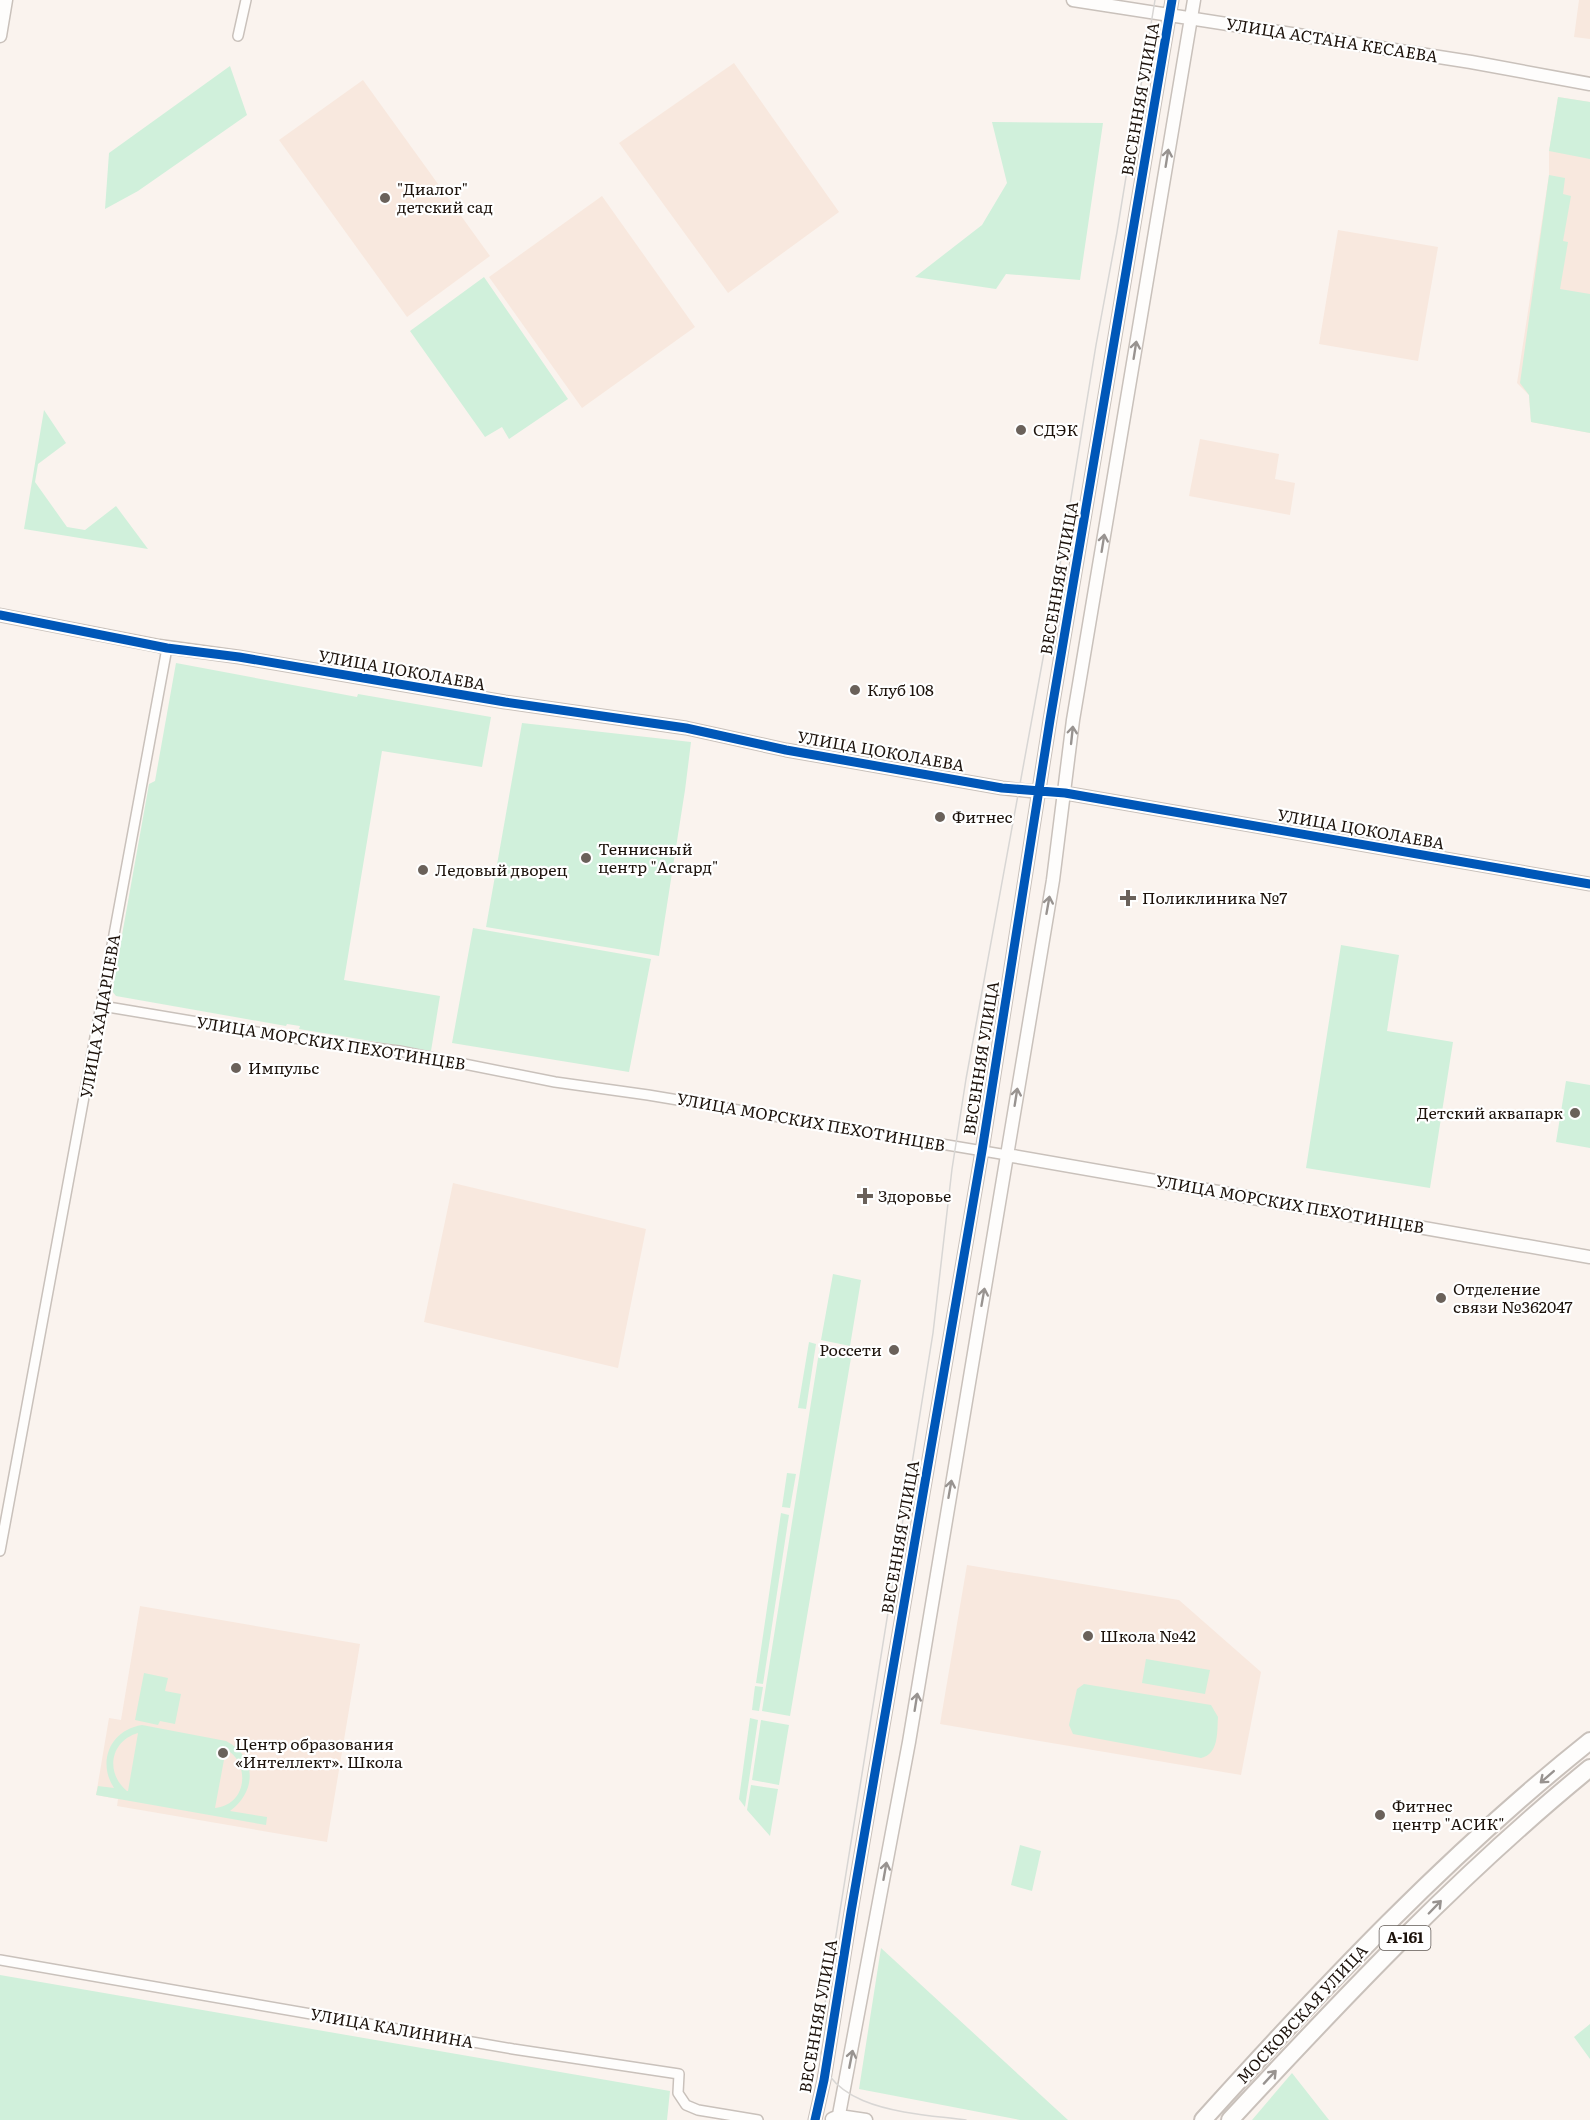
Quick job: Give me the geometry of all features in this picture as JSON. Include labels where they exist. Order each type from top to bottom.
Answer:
[{"type":"highway","name":"МОСКОВСКАЯ УЛИЦА","points":[[1203,2120],[1402,1907],[1477,1838],[1590,1741]]},
{"type":"highway","name":"МОСКОВСКАЯ УЛИЦА","points":[[1230,2120],[1452,1890],[1590,1768]]},
{"type":"street","points":[[0,36],[6,0]]},
{"type":"street","points":[[238,36],[246,0]]},
{"type":"street","name":"УЛИЦА АСТАНА КЕСАЕВА","points":[[1073,0],[1471,62],[1590,84]]},
{"type":"street","name":"ВЕСЕННЯЯ УЛИЦА","points":[[815,2120],[825,2080],[851,1912],[982,1151],[1039,792],[1172,0]]},
{"type":"street","points":[[866,2120],[836,2119],[909,1743],[1053,880],[1073,720],[1194,0]]},
{"type":"street","points":[[0,615],[167,648]]},
{"type":"street","name":"УЛИЦА ЦОКОЛАЕВА","points":[[167,648],[239,657],[505,702],[686,728],[786,750],[1002,788],[1065,793],[1590,884]]},
{"type":"street","name":"УЛИЦА ХАДАРЦЕВА","points":[[0,1551],[167,648]]},
{"type":"street","name":"УЛИЦА МОРСКИХ ПЕХОТИНЦЕВ","points":[[102,1006],[293,1038],[399,1051],[555,1082],[648,1095],[1007,1155],[1590,1257]]},
{"type":"street","name":"УЛИЦА КАЛИНИНА","points":[[0,1960],[513,2049],[679,2074],[678,2093],[686,2105],[698,2110],[758,2120]]},
{"type":"shaded area","points":[[1579,0],[1590,0],[1590,39],[1574,37]]},
{"type":"shaded area","points":[[734,63],[839,212],[728,293],[619,143]]},
{"type":"shaded area","name":"\"Диалог\" детский сад","points":[[363,80],[490,256],[407,317],[279,140]]},
{"type":"shaded area","points":[[1558,97],[1590,102],[1590,433],[1531,422],[1529,395],[1517,383],[1549,175],[1549,151]]},
{"type":"shaded area","points":[[602,196],[695,327],[582,408],[489,277]]},
{"type":"shaded area","points":[[1338,230],[1438,247],[1418,361],[1319,344]]},
{"type":"shaded area","points":[[1200,439],[1279,454],[1275,479],[1295,483],[1290,515],[1189,496]]},
{"type":"shaded area","points":[[453,1183],[646,1229],[618,1368],[424,1322]]},
{"type":"shaded area","name":"Школа №42","points":[[967,1565],[1179,1600],[1261,1672],[1241,1775],[940,1724]]},
{"type":"shaded area","name":"Центр образования «Интеллект». Школа","points":[[140,1606],[360,1644],[327,1842],[117,1806],[118,1799],[96,1795],[109,1718],[121,1720]]},
{"type":"green space","points":[[230,66],[247,115],[138,191],[105,209],[109,153]]},
{"type":"green space","points":[[1558,97],[1590,102],[1590,159],[1549,151]]},
{"type":"green space","points":[[992,122],[1103,123],[1080,280],[1006,274],[996,289],[915,277],[982,225],[1007,183]]},
{"type":"green space","points":[[1549,175],[1565,178],[1563,194],[1571,196],[1563,241],[1568,242],[1560,289],[1590,294],[1590,433],[1531,422],[1529,395],[1520,383]]},
{"type":"green space","points":[[484,277],[568,399],[509,439],[502,427],[485,437],[410,331]]},
{"type":"green space","points":[[44,410],[66,443],[38,464],[35,482],[67,527],[85,530],[116,506],[148,549],[24,529]]},
{"type":"green space","points":[[176,663],[357,697],[358,694],[491,717],[482,767],[382,751],[344,980],[440,996],[431,1051],[299,1029],[300,1026],[287,1024],[286,1026],[116,996],[112,991],[149,784],[155,781]]},
{"type":"green space","name":"Теннисный центр \"Асгард\"","points":[[522,723],[691,742],[659,956],[486,927]]},
{"type":"green space","points":[[473,928],[651,959],[629,1072],[452,1043]]},
{"type":"green space","points":[[1341,945],[1399,955],[1387,1031],[1453,1042],[1430,1188],[1306,1168]]},
{"type":"green space","name":"Детский аквапарк","points":[[1566,1081],[1590,1085],[1590,1148],[1556,1142]]},
{"type":"green space","points":[[833,1274],[861,1280],[850,1346],[821,1340]]},
{"type":"green space","points":[[809,1342],[816,1344],[806,1409],[798,1408]]},
{"type":"green space","points":[[820,1346],[852,1352],[790,1716],[762,1711]]},
{"type":"green space","points":[[787,1473],[796,1474],[790,1508],[782,1507]]},
{"type":"green space","points":[[781,1513],[789,1515],[763,1684],[756,1683]]},
{"type":"green space","points":[[1146,1659],[1210,1670],[1205,1694],[1142,1683]]},
{"type":"green space","points":[[144,1673],[168,1678],[165,1691],[181,1694],[175,1724],[160,1721],[158,1725],[135,1720]]},
{"type":"green space","points":[[1084,1684],[1211,1705],[1218,1717],[1214,1747],[1207,1756],[1201,1758],[1073,1734],[1069,1725],[1077,1689]]},
{"type":"green space","points":[[755,1686],[763,1687],[759,1711],[752,1710]]},
{"type":"green space","points":[[750,1718],[758,1720],[745,1807],[739,1799]]},
{"type":"green space","points":[[761,1720],[789,1725],[779,1785],[752,1780]]},
{"type":"green space","points":[[142,1725],[226,1741],[236,1748],[244,1756],[250,1775],[245,1794],[230,1811],[267,1817],[266,1825],[96,1795],[98,1786],[114,1788],[109,1778],[107,1758],[115,1740],[131,1728]],"holes":[[[138,1733],[128,1791],[127,1791],[120,1784],[116,1775],[113,1767],[114,1758],[121,1743]],[[226,1749],[239,1764],[242,1783],[234,1800],[215,1808]]]},
{"type":"green space","points":[[751,1785],[778,1789],[770,1836],[747,1810]]},
{"type":"green space","points":[[1020,1845],[1041,1851],[1032,1891],[1011,1885]]},
{"type":"green space","points":[[881,1948],[1068,2120],[1020,2120],[859,2089]]},
{"type":"green space","points":[[0,1975],[670,2091],[667,2120],[0,2120]]},
{"type":"green space","points":[[1590,2024],[1590,2059],[1574,2037]]},
{"type":"green space","points":[[1292,2073],[1329,2120],[1252,2120]]},
{"type":"tram line","points":[[966,2120],[898,2111],[852,2095],[835,2082],[823,2064],[819,2041],[933,1333],[952,1169],[966,1079],[1059,571],[1155,0]]},
{"type":"cycle path","points":[[815,2120],[824,2080],[982,1151],[1050,720],[1172,0]]},
{"type":"cycle path","points":[[0,615],[167,648],[239,657],[505,702],[686,728],[786,750],[1002,788],[1065,793],[1590,884]]},
{"type":"place","name":"\"Диалог\" детский сад","points":[[385,198]]},
{"type":"place","name":"СДЭК","points":[[1021,430]]},
{"type":"place","name":"Клуб 108","points":[[855,690]]},
{"type":"place","name":"Фитнес","points":[[940,817]]},
{"type":"place","name":"Теннисный центр \"Асгард\"","points":[[586,858]]},
{"type":"place","name":"Ледовый дворец","points":[[423,870]]},
{"type":"place","name":"Поликлиника №7","points":[[1128,898]]},
{"type":"place","name":"Импульс","points":[[236,1068]]},
{"type":"place","name":"Детский аквапарк","points":[[1575,1113]]},
{"type":"place","name":"Здоровье","points":[[865,1196]]},
{"type":"place","name":"Отделение связи №362047","points":[[1441,1298]]},
{"type":"place","name":"Россети","points":[[894,1350]]},
{"type":"place","name":"Школа №42","points":[[1088,1636]]},
{"type":"place","name":"Центр образования «Интеллект». Школа","points":[[223,1753]]},
{"type":"place","name":"Фитнес центр \"АСИК\"","points":[[1380,1815]]}]
